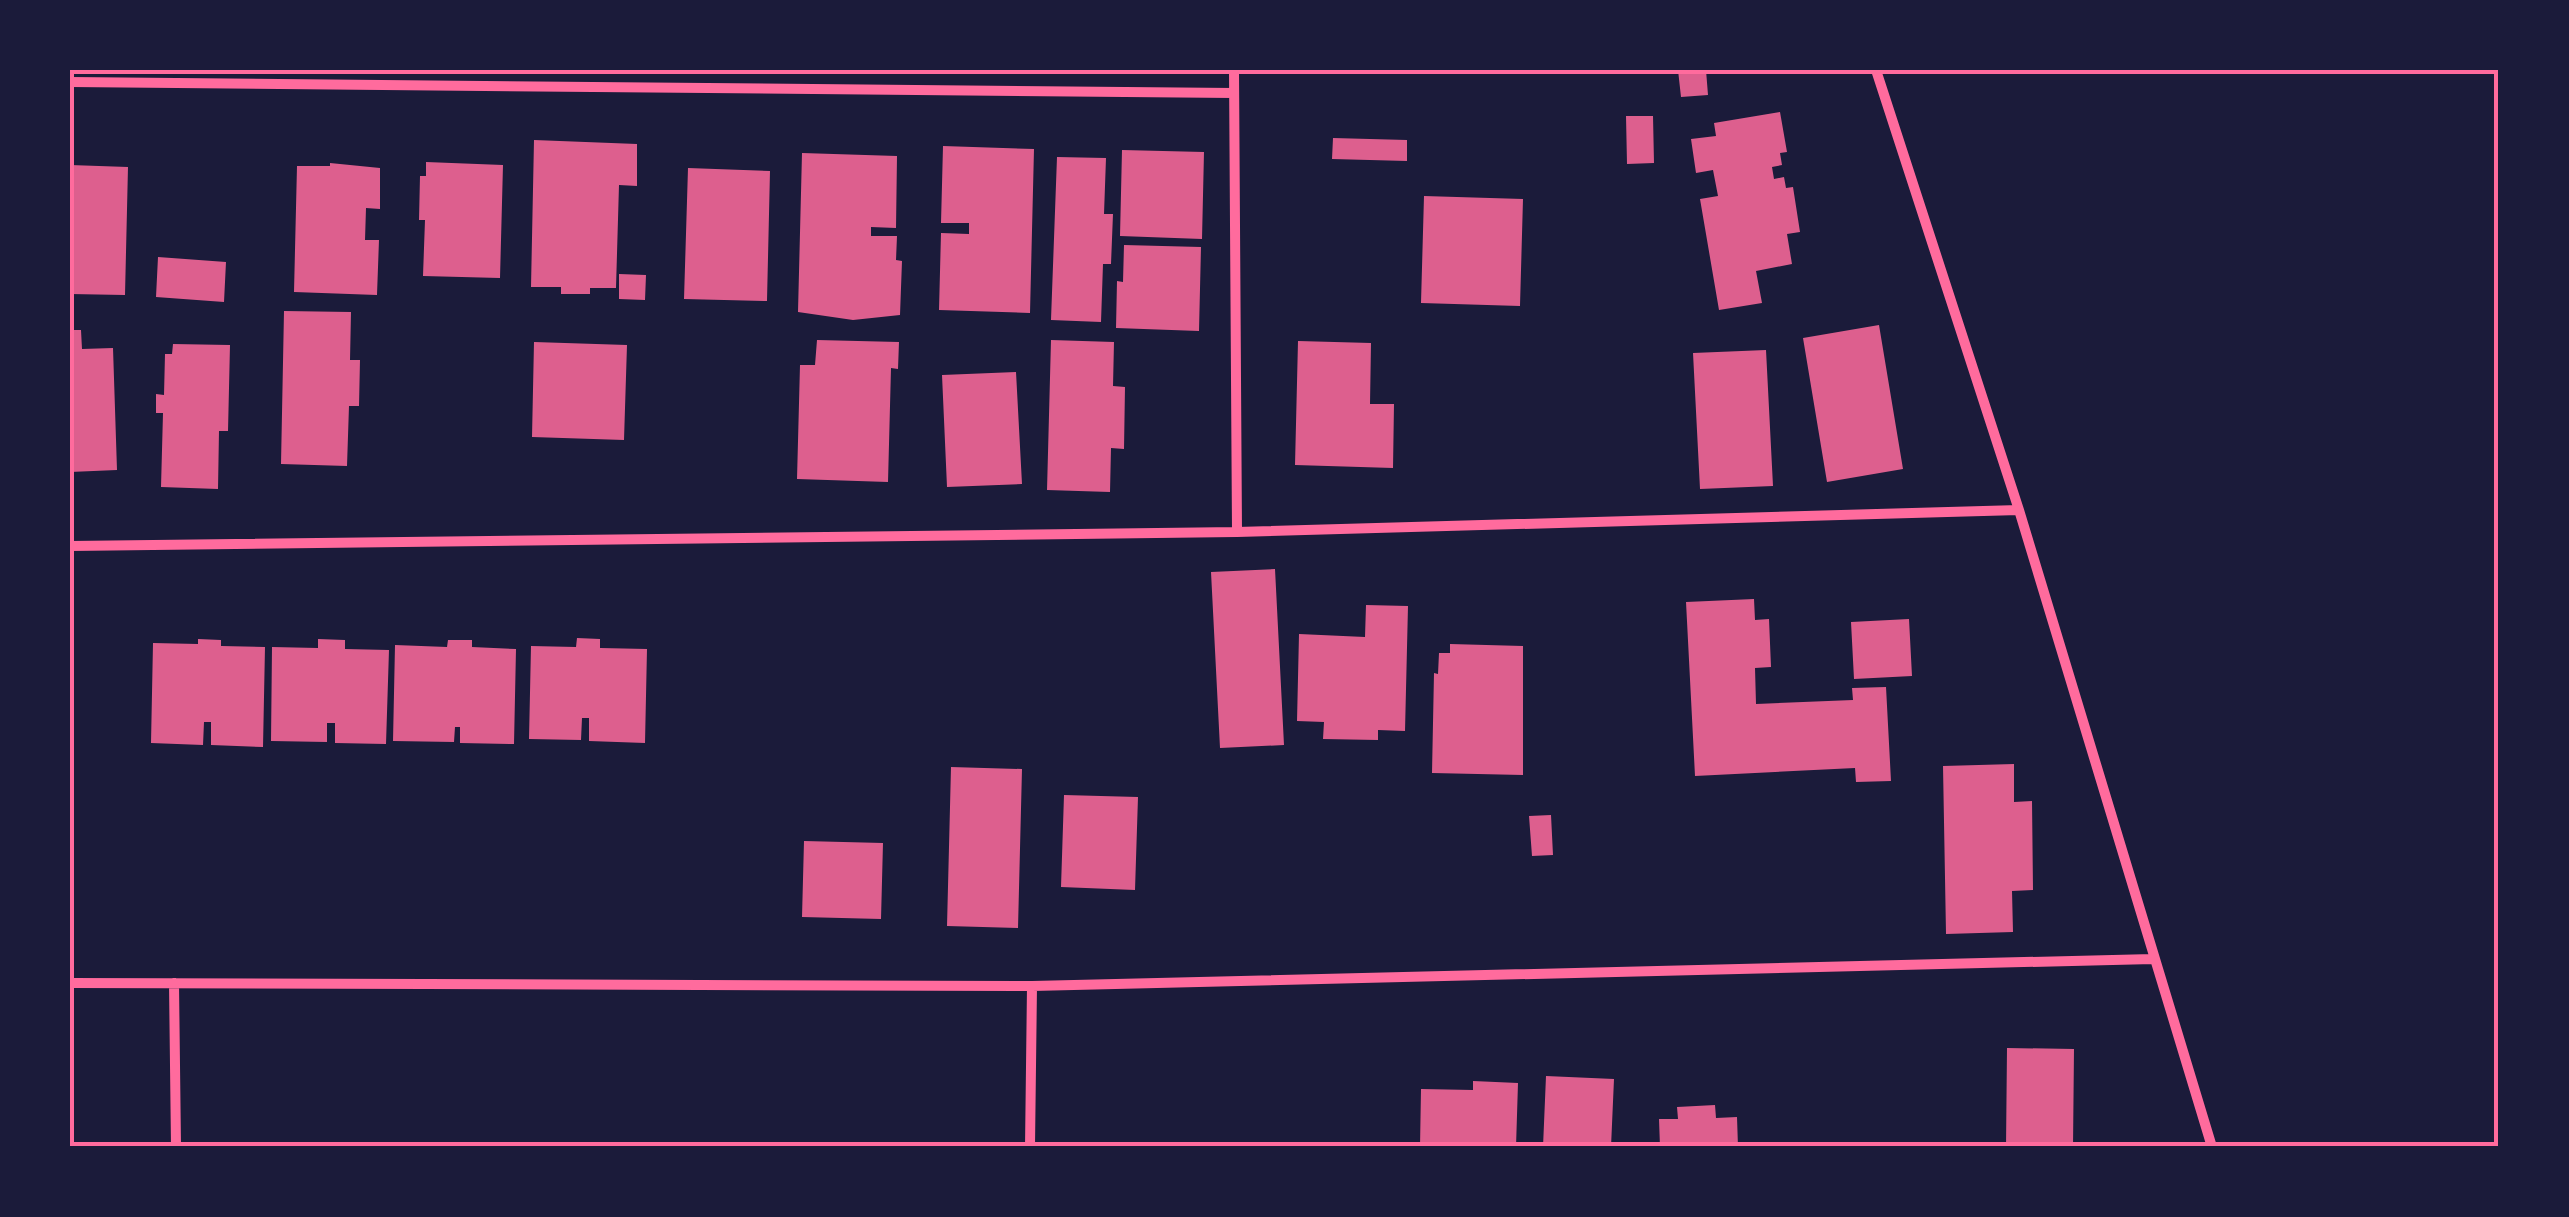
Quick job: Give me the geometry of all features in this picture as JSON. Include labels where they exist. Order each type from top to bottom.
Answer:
[{"type":"street","points":[[1234,70],[1237,532]]},
{"type":"street","points":[[1876,70],[2018,510],[2212,1147]]},
{"type":"street","points":[[70,82],[1234,93]]},
{"type":"street","points":[[70,546],[1237,532],[2018,510]]},
{"type":"street","points":[[70,983],[1032,986],[2153,959]]},
{"type":"street","points":[[174,983],[176,1147]]},
{"type":"street","points":[[1030,1147],[1032,986]]},
{"type":"building","points":[[1678,70],[1706,70],[1708,95],[1681,97]]},
{"type":"building","points":[[1780,112],[1787,152],[1780,153],[1782,165],[1772,167],[1774,179],[1784,177],[1786,188],[1793,187],[1800,232],[1787,234],[1792,264],[1756,271],[1762,303],[1719,310],[1700,199],[1718,196],[1713,170],[1696,173],[1691,139],[1716,136],[1714,123]]},
{"type":"building","points":[[1626,116],[1653,116],[1654,163],[1627,164]]},
{"type":"building","points":[[1333,138],[1407,140],[1407,161],[1332,159]]},
{"type":"building","points":[[534,140],[637,144],[637,186],[619,185],[616,288],[590,288],[590,294],[561,294],[561,287],[531,287]]},
{"type":"building","points":[[943,146],[1034,149],[1030,313],[939,310],[941,233],[969,234],[969,223],[941,223]]},
{"type":"building","points":[[1122,150],[1204,152],[1202,239],[1120,236]]},
{"type":"building","points":[[802,153],[897,156],[896,228],[871,227],[871,236],[897,236],[896,260],[902,261],[900,315],[853,320],[798,312]]},
{"type":"building","points":[[1057,157],[1106,158],[1104,214],[1113,214],[1111,264],[1103,264],[1101,322],[1051,320]]},
{"type":"building","points":[[426,162],[503,165],[500,278],[423,276],[425,220],[419,220],[420,176],[426,176]]},
{"type":"building","points":[[330,163],[380,168],[380,209],[366,208],[365,240],[379,240],[377,295],[294,292],[297,166]]},
{"type":"building","points":[[70,165],[128,167],[125,295],[70,294]]},
{"type":"building","points":[[688,168],[770,171],[767,301],[684,299]]},
{"type":"building","points":[[1424,196],[1523,199],[1520,306],[1421,303]]},
{"type":"building","points":[[1124,245],[1201,247],[1199,331],[1116,328],[1117,281],[1123,282]]},
{"type":"building","points":[[158,257],[226,262],[224,302],[156,297]]},
{"type":"building","points":[[619,274],[646,275],[645,300],[619,299]]},
{"type":"building","points":[[284,311],[351,312],[350,360],[360,360],[359,406],[349,406],[347,466],[281,464]]},
{"type":"building","points":[[1879,325],[1903,469],[1827,482],[1803,338]]},
{"type":"building","points":[[70,330],[81,330],[82,349],[113,348],[117,470],[70,472]]},
{"type":"building","points":[[817,340],[899,342],[898,369],[891,368],[888,482],[797,479],[800,365],[815,365]]},
{"type":"building","points":[[1051,340],[1114,342],[1113,386],[1125,387],[1124,449],[1111,448],[1110,492],[1047,490]]},
{"type":"building","points":[[1298,341],[1371,343],[1370,404],[1394,404],[1393,468],[1295,465]]},
{"type":"building","points":[[534,342],[627,345],[624,440],[532,437]]},
{"type":"building","points":[[173,344],[230,345],[228,431],[219,431],[218,489],[161,487],[163,413],[156,413],[156,394],[164,395],[165,354],[172,354]]},
{"type":"building","points":[[1766,350],[1773,486],[1700,489],[1693,353]]},
{"type":"building","points":[[1016,372],[1022,484],[947,487],[942,375]]},
{"type":"building","points":[[1275,569],[1284,745],[1220,748],[1211,572]]},
{"type":"building","points":[[1754,599],[1755,620],[1769,619],[1771,667],[1755,668],[1756,704],[1853,700],[1852,688],[1886,687],[1891,781],[1856,782],[1855,768],[1695,776],[1686,602]]},
{"type":"building","points":[[1366,605],[1408,606],[1405,731],[1378,730],[1378,740],[1323,739],[1324,722],[1297,721],[1299,634],[1365,637]]},
{"type":"building","points":[[1909,619],[1912,676],[1854,679],[1851,622]]},
{"type":"building","points":[[577,638],[600,639],[600,648],[647,649],[645,743],[589,741],[589,718],[582,718],[581,740],[529,739],[531,646],[576,647]]},
{"type":"building","points":[[198,639],[221,640],[221,646],[265,647],[263,747],[211,745],[211,722],[204,722],[203,745],[151,743],[153,643],[198,644]]},
{"type":"building","points":[[318,639],[345,640],[345,649],[389,650],[386,744],[335,743],[335,723],[327,723],[327,742],[271,741],[272,647],[318,648]]},
{"type":"building","points":[[448,640],[472,640],[472,647],[516,649],[514,744],[460,743],[460,727],[455,727],[454,742],[393,741],[395,645],[447,647]]},
{"type":"building","points":[[1450,644],[1523,646],[1523,775],[1432,773],[1434,673],[1438,674],[1439,653],[1450,653]]},
{"type":"building","points":[[2014,764],[2014,802],[2032,801],[2033,890],[2012,891],[2013,932],[1946,934],[1943,766]]},
{"type":"building","points":[[951,767],[1022,769],[1018,928],[947,926]]},
{"type":"building","points":[[1064,795],[1138,797],[1135,890],[1061,887]]},
{"type":"building","points":[[1551,815],[1553,855],[1532,856],[1529,816]]},
{"type":"building","points":[[804,841],[883,843],[881,919],[802,917]]},
{"type":"building","points":[[2007,1048],[2074,1049],[2073,1147],[2006,1147]]},
{"type":"building","points":[[1546,1076],[1614,1079],[1611,1147],[1543,1147]]},
{"type":"building","points":[[1473,1081],[1518,1083],[1516,1147],[1420,1147],[1421,1089],[1473,1090]]},
{"type":"building","points":[[1715,1105],[1716,1118],[1737,1117],[1738,1147],[1660,1147],[1659,1119],[1678,1119],[1677,1107]]}]
